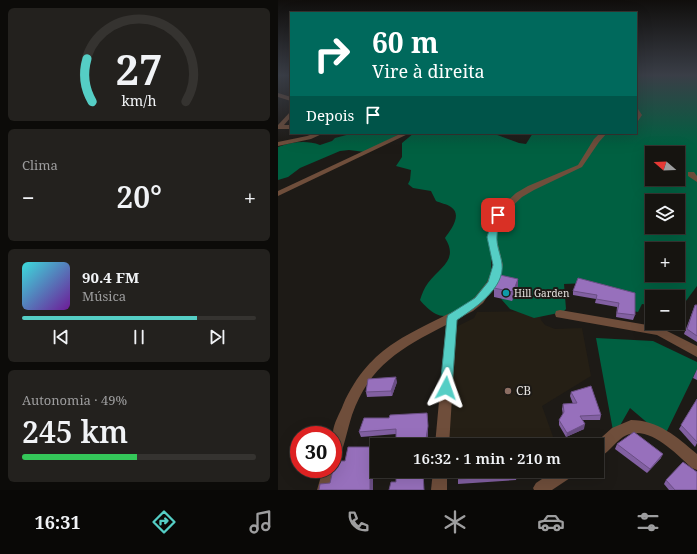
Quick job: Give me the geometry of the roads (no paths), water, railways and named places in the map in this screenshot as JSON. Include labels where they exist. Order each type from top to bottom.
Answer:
[{"type":"street","points":[[279,127],[290,114]]},
{"type":"street","points":[[279,127],[290,127]]},
{"type":"street","points":[[278,144],[309,138],[319,134]]},
{"type":"street","points":[[278,194],[405,134]]},
{"type":"street","points":[[342,426],[362,379],[375,365],[390,352],[452,318],[479,300],[492,283],[498,265],[492,237],[498,215],[519,195],[580,166],[585,161],[596,139],[603,134]]},
{"type":"street","points":[[692,174],[697,180]]},
{"type":"street","points":[[560,314],[659,331],[697,352]]},
{"type":"street","points":[[443,438],[452,318]]},
{"type":"street","points":[[604,445],[619,431],[641,426],[658,432],[697,463]]},
{"type":"street","points":[[325,490],[328,478]]},
{"type":"street","points":[[439,490],[440,478]]},
{"type":"street","points":[[541,488],[557,478]]},
{"type":"place","name":"Hill Garden","points":[[506,293]]},
{"type":"place","name":"CB","points":[[508,391]]}]
